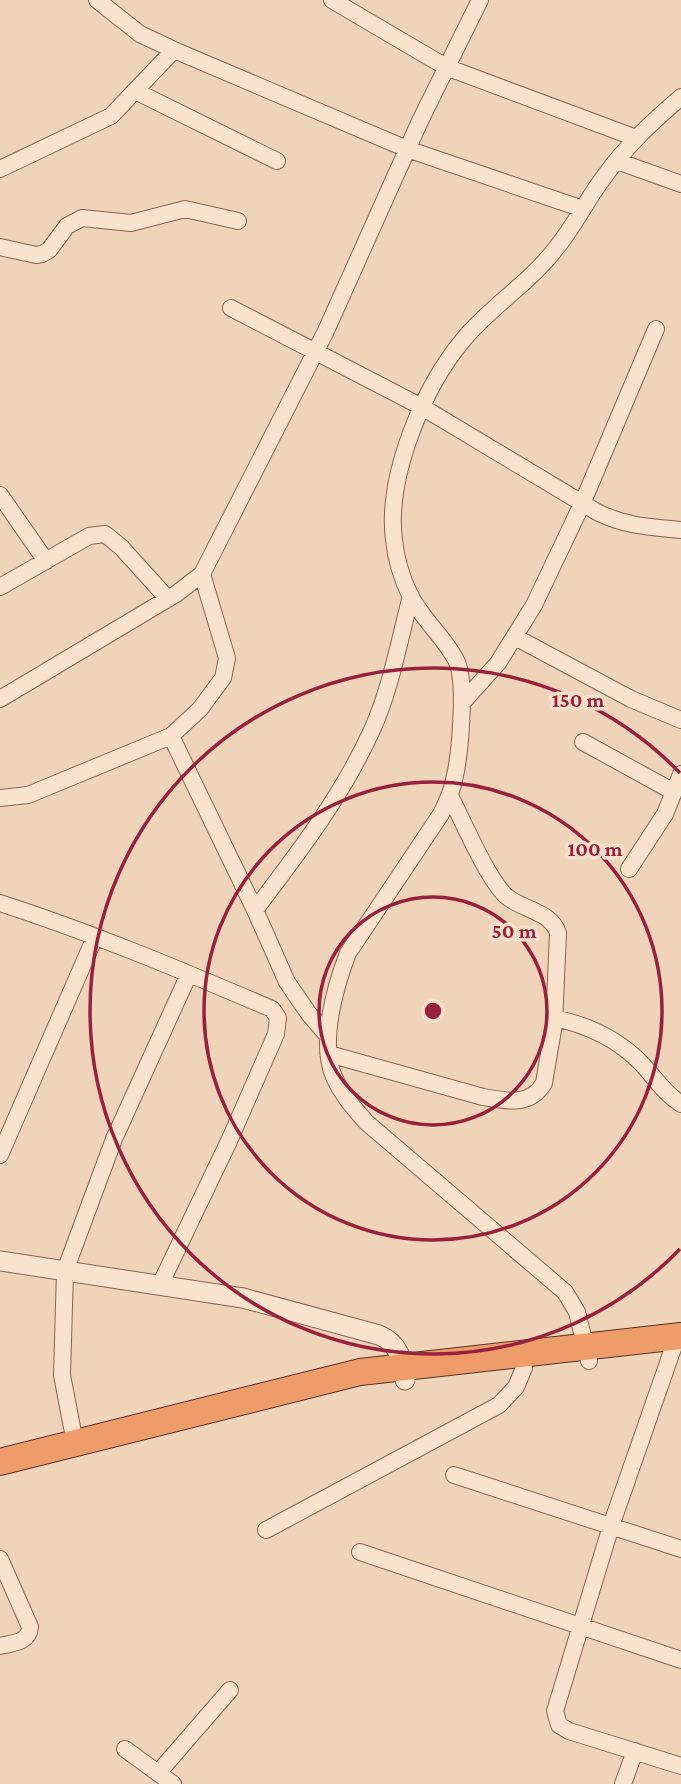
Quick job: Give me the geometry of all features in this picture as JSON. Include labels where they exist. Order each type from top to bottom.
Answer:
[{"type":"highway","points":[[0,1475],[404,1374],[677,1344]]},
{"type":"highway","points":[[0,1462],[360,1372],[404,1374],[524,1368],[588,1354]]},
{"type":"street","points":[[97,0],[139,34],[174,50],[407,149],[583,209]]},
{"type":"street","points":[[332,0],[446,67],[636,138]]},
{"type":"street","points":[[0,699],[168,599],[202,574],[325,333],[407,149],[480,0]]},
{"type":"street","points":[[0,169],[106,118],[174,50]]},
{"type":"street","points":[[135,91],[277,161]]},
{"type":"street","points":[[588,1354],[578,1311],[565,1292],[366,1122],[339,1087],[333,1074],[328,1036],[339,975],[348,953],[441,814],[455,777],[461,703],[460,667],[411,596],[398,560],[392,514],[403,453],[422,407],[463,340],[556,248],[636,138],[681,97]]},
{"type":"street","points":[[617,161],[681,184]]},
{"type":"street","points":[[0,247],[42,254],[49,250],[67,226],[82,218],[131,223],[185,209],[238,221]]},
{"type":"street","points":[[231,308],[422,407],[614,521],[681,530]]},
{"type":"street","points":[[461,703],[498,663],[534,605],[582,504],[656,329]]},
{"type":"street","points":[[0,495],[46,561]]},
{"type":"street","points":[[0,587],[89,536],[105,534],[121,547],[168,599]]},
{"type":"street","points":[[0,797],[28,795],[171,736],[200,709],[223,678],[227,668],[227,658],[202,574]]},
{"type":"street","points":[[256,910],[319,825],[350,776],[373,727],[411,596]]},
{"type":"street","points":[[515,637],[631,699],[681,720]]},
{"type":"street","points":[[171,736],[288,982],[309,1014],[328,1036]]},
{"type":"street","points":[[583,742],[679,781],[665,814],[629,869]]},
{"type":"street","points":[[329,1054],[506,1101],[523,1101],[534,1095],[544,1083],[554,1018],[558,940],[556,926],[543,916],[517,904],[499,888],[450,796]]},
{"type":"street","points":[[0,902],[189,974],[272,1009],[278,1018],[278,1025],[229,1141],[160,1285]]},
{"type":"street","points":[[0,1155],[96,937]]},
{"type":"street","points":[[75,1443],[62,1375],[65,1270],[114,1139],[189,974]]},
{"type":"street","points":[[554,1018],[599,1031],[615,1041],[645,1067],[662,1089],[681,1104]]},
{"type":"street","points":[[0,1261],[243,1298],[379,1335],[393,1343],[404,1374]]},
{"type":"street","points":[[677,1344],[611,1526],[555,1711],[559,1725],[569,1731],[681,1766]]},
{"type":"street","points":[[266,1530],[499,1405],[516,1387],[524,1368]]},
{"type":"street","points":[[454,1475],[681,1549]]},
{"type":"street","points":[[360,1552],[681,1660]]},
{"type":"street","points":[[0,1559],[30,1627],[25,1639],[0,1646]]},
{"type":"street","points":[[158,1773],[230,1689]]},
{"type":"street","points":[[125,1749],[173,1784]]},
{"type":"street","points":[[623,1784],[635,1751]]}]
